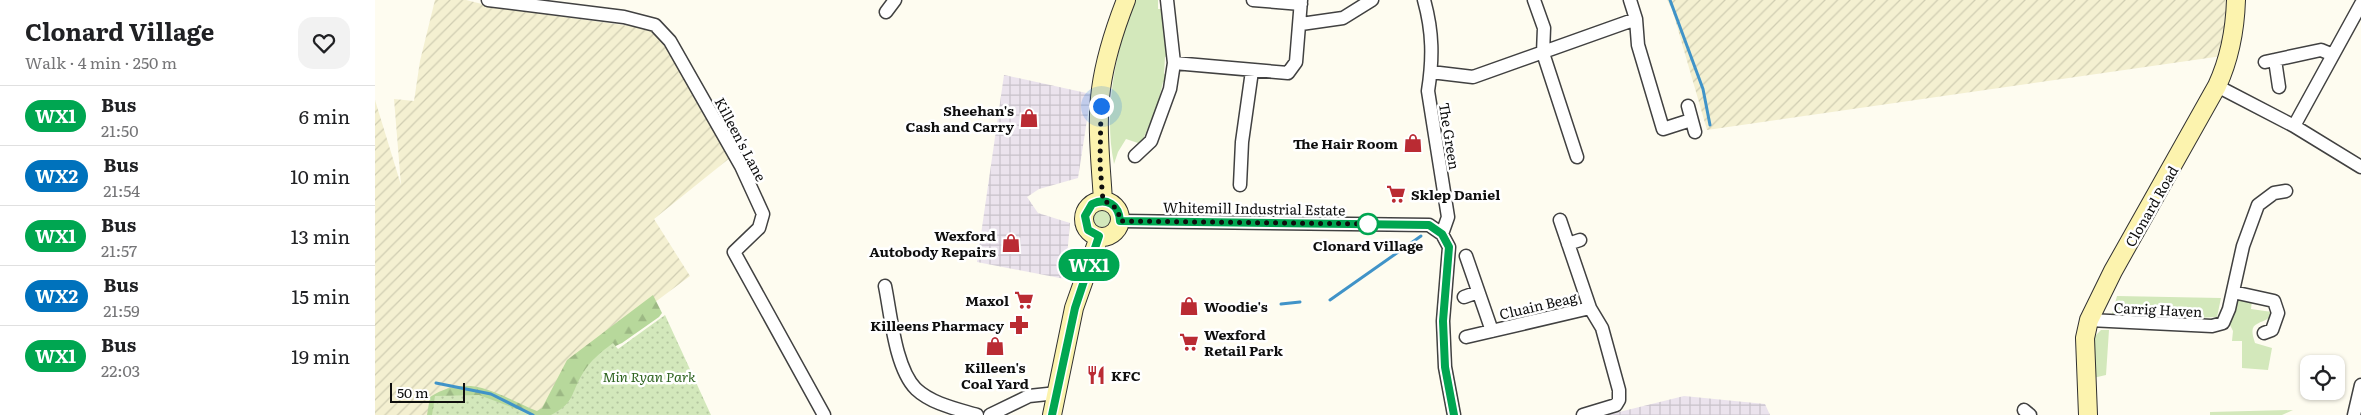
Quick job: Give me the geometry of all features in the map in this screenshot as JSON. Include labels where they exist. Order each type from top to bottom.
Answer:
[{"type":"main road","points":[[1103,201],[1100,139],[1101,90],[1115,29],[1126,0]]},
{"type":"main road","name":"Clonard Road","points":[[2088,415],[2085,383],[2085,338],[2089,320],[2113,271],[2227,66],[2233,42],[2236,0]]},
{"type":"main road","points":[[1103,201],[1114,205],[1120,221],[1115,231],[1110,235],[1099,236],[1088,230],[1085,216],[1092,204],[1103,201]]},
{"type":"main road","points":[[1052,415],[1075,308],[1099,236]]},
{"type":"street","name":"Killeen's Lane","points":[[488,0],[624,17],[655,24],[670,41],[741,166],[763,214],[759,228],[735,252],[824,415]]},
{"type":"street","points":[[886,12],[895,0]]},
{"type":"street","points":[[1135,156],[1151,141],[1170,88],[1175,63],[1167,0]]},
{"type":"street","points":[[1175,63],[1288,73],[1297,62],[1301,2],[1253,0]]},
{"type":"street","name":"The Green","points":[[1424,0],[1431,26],[1431,72],[1428,91],[1448,217],[1442,234]]},
{"type":"street","points":[[1534,0],[1544,28],[1543,53],[1577,157]]},
{"type":"street","points":[[1630,0],[1636,19],[1638,45],[1663,130],[1693,126],[1687,106]]},
{"type":"street","points":[[1301,24],[1343,18],[1365,2]]},
{"type":"street","points":[[2294,126],[2361,4]]},
{"type":"street","points":[[1431,72],[1473,77],[1636,19]]},
{"type":"street","points":[[2279,87],[2270,61],[2321,50],[2333,55]]},
{"type":"street","points":[[1240,185],[1242,142],[1252,71]]},
{"type":"street","points":[[2217,86],[2294,126],[2361,167]]},
{"type":"street","name":"Carrig Haven","points":[[2089,320],[2211,326],[2223,323],[2233,292],[2243,246],[2257,205],[2274,193],[2286,191]]},
{"type":"street","name":"Cluain Beag","points":[[1559,220],[1574,242],[1591,308],[1602,328],[1620,395],[1619,400],[1612,408],[1583,415]]},
{"type":"street","name":"Whitemill Industrial Estate","points":[[1120,221],[1429,225],[1442,234]]},
{"type":"street","points":[[1442,234],[1449,247],[1443,321],[1445,367],[1454,415]]},
{"type":"street","name":"Cluain Beag","points":[[1466,256],[1492,331]]},
{"type":"street","points":[[885,286],[901,361],[912,383],[917,390],[943,405],[977,415]]},
{"type":"street","points":[[1464,297],[1479,292]]},
{"type":"street","points":[[2233,292],[2274,301],[2278,313],[2272,330],[2264,333]]},
{"type":"street","name":"Cluain Beag","points":[[1466,337],[1591,308]]},
{"type":"street","points":[[2354,415],[2361,385]]},
{"type":"street","points":[[990,415],[1029,396],[1057,393]]},
{"type":"shaded area","points":[[435,0],[466,0],[498,8],[652,29],[674,57],[731,157],[654,219],[690,276],[599,344],[546,415],[375,415],[375,100],[401,185],[394,99],[414,101],[420,61]]},
{"type":"shaded area","points":[[1667,0],[2228,0],[2222,56],[1707,130],[1672,9]]},
{"type":"shaded area","points":[[1004,75],[1091,94],[1078,178],[1039,189],[1027,197],[1038,213],[1070,223],[1065,279],[977,262]]},
{"type":"shaded area","points":[[1684,396],[1765,404],[1770,415],[1607,415]]},
{"type":"green space","points":[[1135,0],[1158,0],[1158,9],[1162,9],[1168,56],[1165,57],[1164,74],[1168,75],[1166,82],[1163,82],[1159,99],[1163,100],[1158,102],[1153,118],[1155,122],[1151,121],[1144,137],[1147,139],[1141,144],[1126,139],[1118,152],[1114,164],[1110,123],[1113,80],[1122,39]]},
{"type":"green space","points":[[1103,206],[1108,207],[1114,213],[1114,223],[1108,229],[1103,230],[1098,229],[1092,223],[1091,218],[1092,213],[1098,207]]},
{"type":"green space","points":[[653,295],[662,313],[659,317],[622,343],[607,350],[559,415],[427,415],[430,397],[458,386],[471,386],[497,393],[537,411],[542,408],[567,360]]},
{"type":"green space","points":[[2117,296],[2221,298],[2217,317],[2196,318],[2187,316],[2187,309],[2149,308],[2150,316],[2112,314]]},
{"type":"green space","points":[[2237,300],[2252,300],[2251,309],[2272,312],[2271,317],[2255,326],[2252,331],[2255,343],[2272,348],[2268,370],[2242,368],[2242,341],[2232,341],[2233,331],[2229,323]]},
{"type":"green space","name":"Min Ryan Park","points":[[665,315],[711,415],[551,415],[559,411],[568,402],[586,369],[600,353],[613,343],[618,349]]},
{"type":"green space","points":[[2101,330],[2109,330],[2106,375],[2093,378],[2094,337]]},
{"type":"green space","points":[[479,395],[533,415],[432,415],[435,396]]},
{"type":"green space","points":[[2293,410],[2282,415],[2210,415],[2210,412]]},
{"type":"waterway","points":[[1670,0],[1703,89],[1710,125]]},
{"type":"waterway","points":[[1330,300],[1421,236]]},
{"type":"waterway","points":[[1281,304],[1300,302]]},
{"type":"waterway","points":[[436,383],[491,394],[533,415]]},
{"type":"bus line","name":"WX1","points":[[1052,415],[1075,308],[1099,236],[1088,230],[1085,225],[1085,216],[1092,204],[1103,201],[1114,205],[1120,221],[1429,225],[1442,234],[1449,247],[1443,321],[1445,367],[1454,415]]},
{"type":"place","name":"Sheehan's Cash and Carry","points":[[1029,118]]},
{"type":"place","name":"The Hair Room","points":[[1413,143]]},
{"type":"place","name":"Sklep Daniel","points":[[1396,194]]},
{"type":"place","name":"Clonard Village","points":[[1368,224]]},
{"type":"place","name":"Wexford Autobody Repairs","points":[[1011,243]]},
{"type":"place","name":"Maxol","points":[[1024,300]]},
{"type":"place","name":"Woodie's","points":[[1189,306]]},
{"type":"place","name":"Killeens Pharmacy","points":[[1019,325]]},
{"type":"place","name":"Wexford Retail Park","points":[[1189,342]]},
{"type":"place","name":"Killeen's Coal Yard","points":[[995,346]]},
{"type":"place","name":"KFC","points":[[1096,375]]},
{"type":"route","points":[[1101,106],[1100,164],[1103,201],[1114,205],[1120,221],[1372,224],[1368,224]]}]
